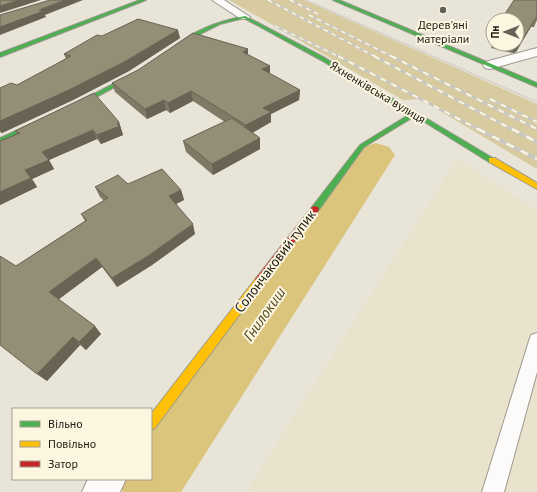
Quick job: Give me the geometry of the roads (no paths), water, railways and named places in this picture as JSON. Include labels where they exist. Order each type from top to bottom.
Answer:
[{"type":"main road","points":[[0,55],[144,0]]},
{"type":"main road","points":[[335,0],[537,84]]},
{"type":"main road","points":[[168,54],[200,32],[219,23],[245,17]]},
{"type":"main road","name":"Яхненківська вулиця","points":[[245,17],[323,59],[537,186]]},
{"type":"main road","points":[[0,140],[79,104],[148,67]]},
{"type":"main road","name":"Солончаковий тупик","points":[[152,423],[362,146],[414,114]]},
{"type":"street","name":"Яхненківська вулиця","points":[[217,0],[245,17]]},
{"type":"street","points":[[490,65],[537,52]]},
{"type":"street","points":[[99,492],[108,480]]},
{"type":"lane","points":[[493,492],[537,341]]},
{"type":"waterway","name":"Гнилокиш","points":[[152,473],[376,155]]},
{"type":"tram line","points":[[306,0],[537,102]]},
{"type":"railway","points":[[268,0],[376,57]]},
{"type":"railway","points":[[290,0],[318,14]]},
{"type":"railway","points":[[309,15],[537,129]]},
{"type":"railway","points":[[275,26],[339,57]]},
{"type":"railway","points":[[374,56],[513,130]]},
{"type":"railway","points":[[339,57],[480,130]]},
{"type":"railway","points":[[490,99],[537,122]]},
{"type":"railway","points":[[478,129],[537,159]]},
{"type":"railway","points":[[512,129],[537,142]]},
{"type":"place","name":"Дерев'янi матерiали","points":[[443,10]]}]
